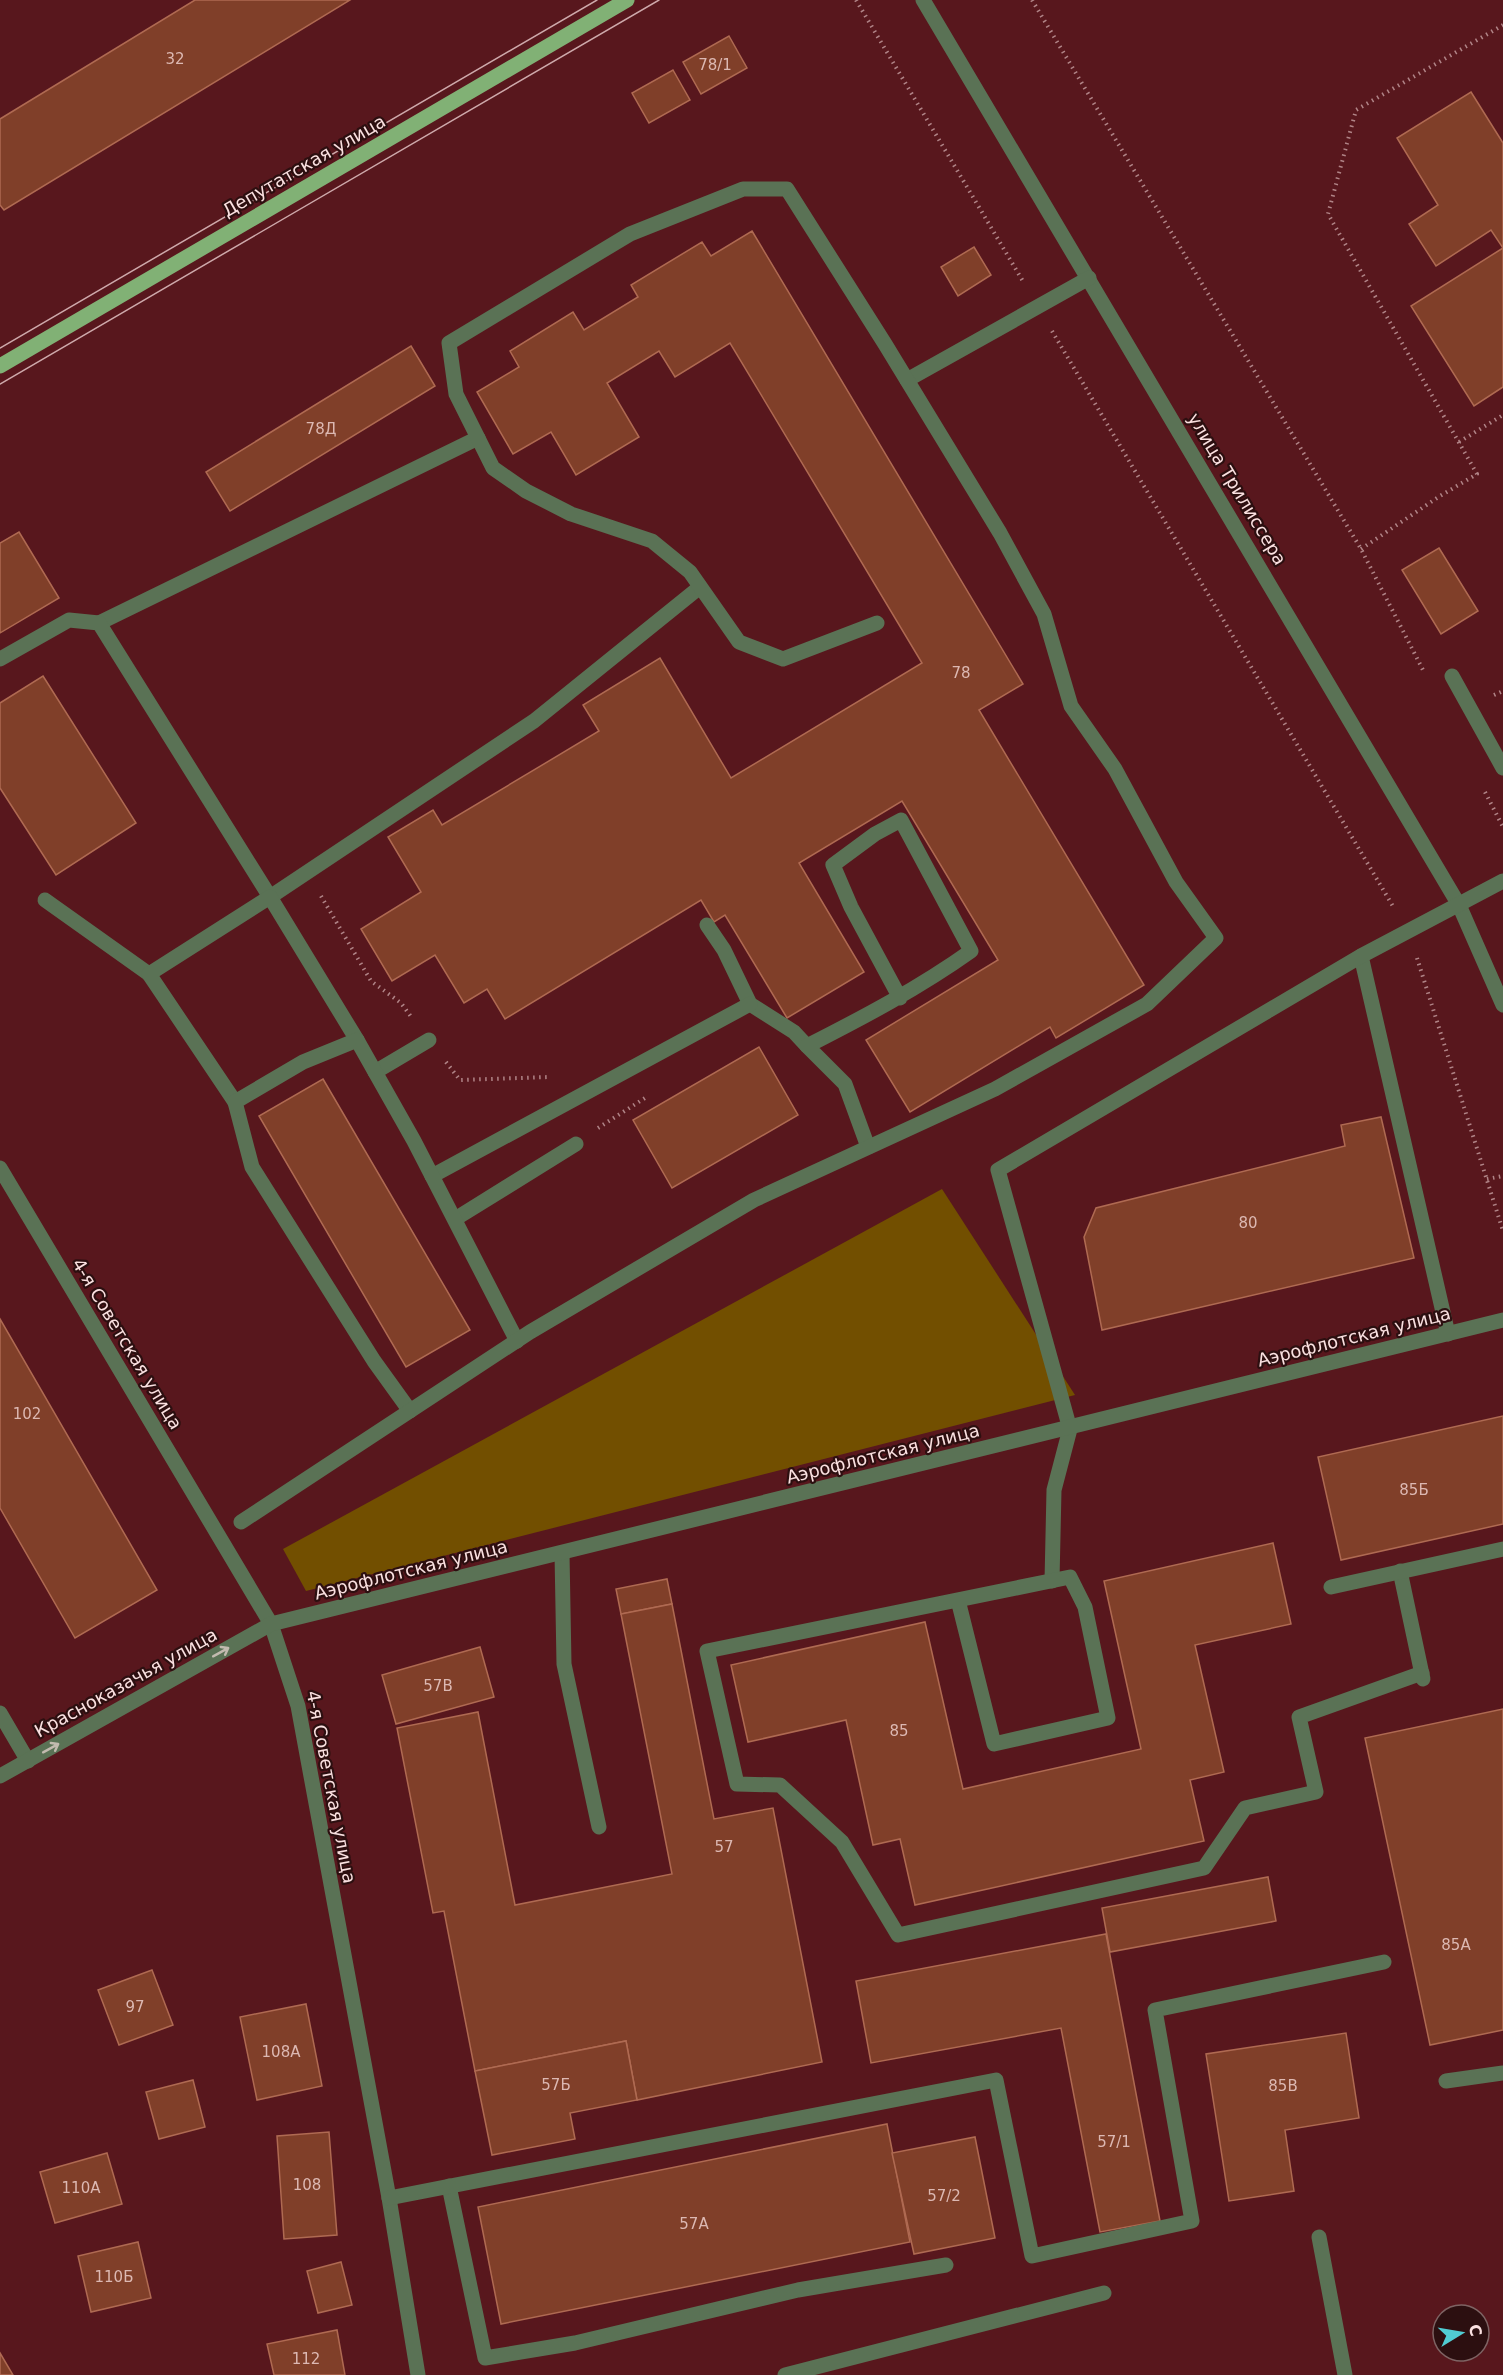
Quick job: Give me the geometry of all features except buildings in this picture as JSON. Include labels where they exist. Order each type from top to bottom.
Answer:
[{"type":"main road","name":"Депутатская улица","points":[[0,366],[627,0]]},
{"type":"street","name":"улица Трилиссера","points":[[923,0],[1459,905],[1503,1005]]},
{"type":"street","points":[[241,1522],[517,1341],[754,1200],[995,1089],[1147,1004],[1216,938],[1176,882],[1115,769],[1071,706],[1044,614],[1000,533],[787,189],[743,189],[630,234],[449,343],[456,394],[493,468],[526,491],[571,514],[652,541],[690,572],[739,642],[783,659],[877,623]]},
{"type":"street","points":[[907,380],[1089,278]]},
{"type":"street","points":[[0,658],[69,620],[99,623],[478,438]]},
{"type":"street","points":[[149,974],[270,897],[534,721],[700,586]]},
{"type":"street","points":[[99,623],[357,1040],[432,1176],[517,1341]]},
{"type":"street","points":[[1452,676],[1503,768]]},
{"type":"street","points":[[807,1046],[900,998],[971,951],[901,820],[875,834],[833,865],[851,907],[900,998]]},
{"type":"street","points":[[1052,1581],[1054,1490],[1070,1429],[998,1170],[1361,956],[1503,882]]},
{"type":"street","points":[[45,900],[149,974],[236,1102],[252,1167],[374,1361],[410,1411]]},
{"type":"street","points":[[706,925],[724,951],[750,1004],[794,1032],[845,1084],[868,1147]]},
{"type":"street","points":[[1361,956],[1448,1334]]},
{"type":"street","points":[[432,1176],[750,1004]]},
{"type":"street","points":[[236,1102],[303,1062],[357,1040]]},
{"type":"street","points":[[375,1072],[429,1040]]},
{"type":"street","points":[[454,1219],[576,1144]]},
{"type":"street","name":"4-я Советская улица","points":[[0,1168],[271,1624],[298,1706],[389,2198],[418,2375]]},
{"type":"street","name":"Аэрофлотская улица","points":[[271,1624],[1070,1429],[1503,1320]]},
{"type":"street","points":[[1332,1587],[1503,1549]]},
{"type":"street","points":[[562,1553],[564,1665],[599,1827]]},
{"type":"street","points":[[958,1600],[994,1744],[1108,1718],[1085,1607],[1070,1577],[707,1651],[736,1784],[780,1785],[842,1842],[898,1935],[1204,1868],[1245,1808],[1316,1792],[1299,1717],[1422,1676],[1400,1571]]},
{"type":"street","name":"Красноказачья улица","points":[[0,1776],[271,1624]]},
{"type":"street","points":[[0,1713],[28,1761]]},
{"type":"street","points":[[389,2198],[996,2080],[1032,2256],[1192,2221],[1155,2010],[1384,1962]]},
{"type":"street","points":[[1446,2081],[1503,2073]]},
{"type":"street","points":[[449,2186],[485,2358],[575,2343],[798,2290],[946,2265]]},
{"type":"street","points":[[1319,2237],[1345,2375]]},
{"type":"street","points":[[786,2375],[1104,2293]]},
{"type":"path","points":[[856,0],[1408,931],[1503,1231]]},
{"type":"path","points":[[1032,0],[1361,549],[1424,672]]},
{"type":"path","points":[[1361,549],[1440,496],[1478,474],[1328,214],[1356,110],[1503,26]]},
{"type":"path","points":[[1459,442],[1503,415]]},
{"type":"path","points":[[1482,785],[1503,827]]},
{"type":"path","points":[[307,872],[371,981],[401,1003],[460,1080],[552,1077]]},
{"type":"path","points":[[576,1144],[621,1112],[652,1094]]},
{"type":"path","points":[[1487,1179],[1503,1176]]},
{"type":"shaded area","points":[[942,1189],[1075,1395],[306,1591],[283,1549]]},
{"type":"tram line","points":[[0,348],[597,0]]},
{"type":"tram line","points":[[0,384],[659,0]]}]
